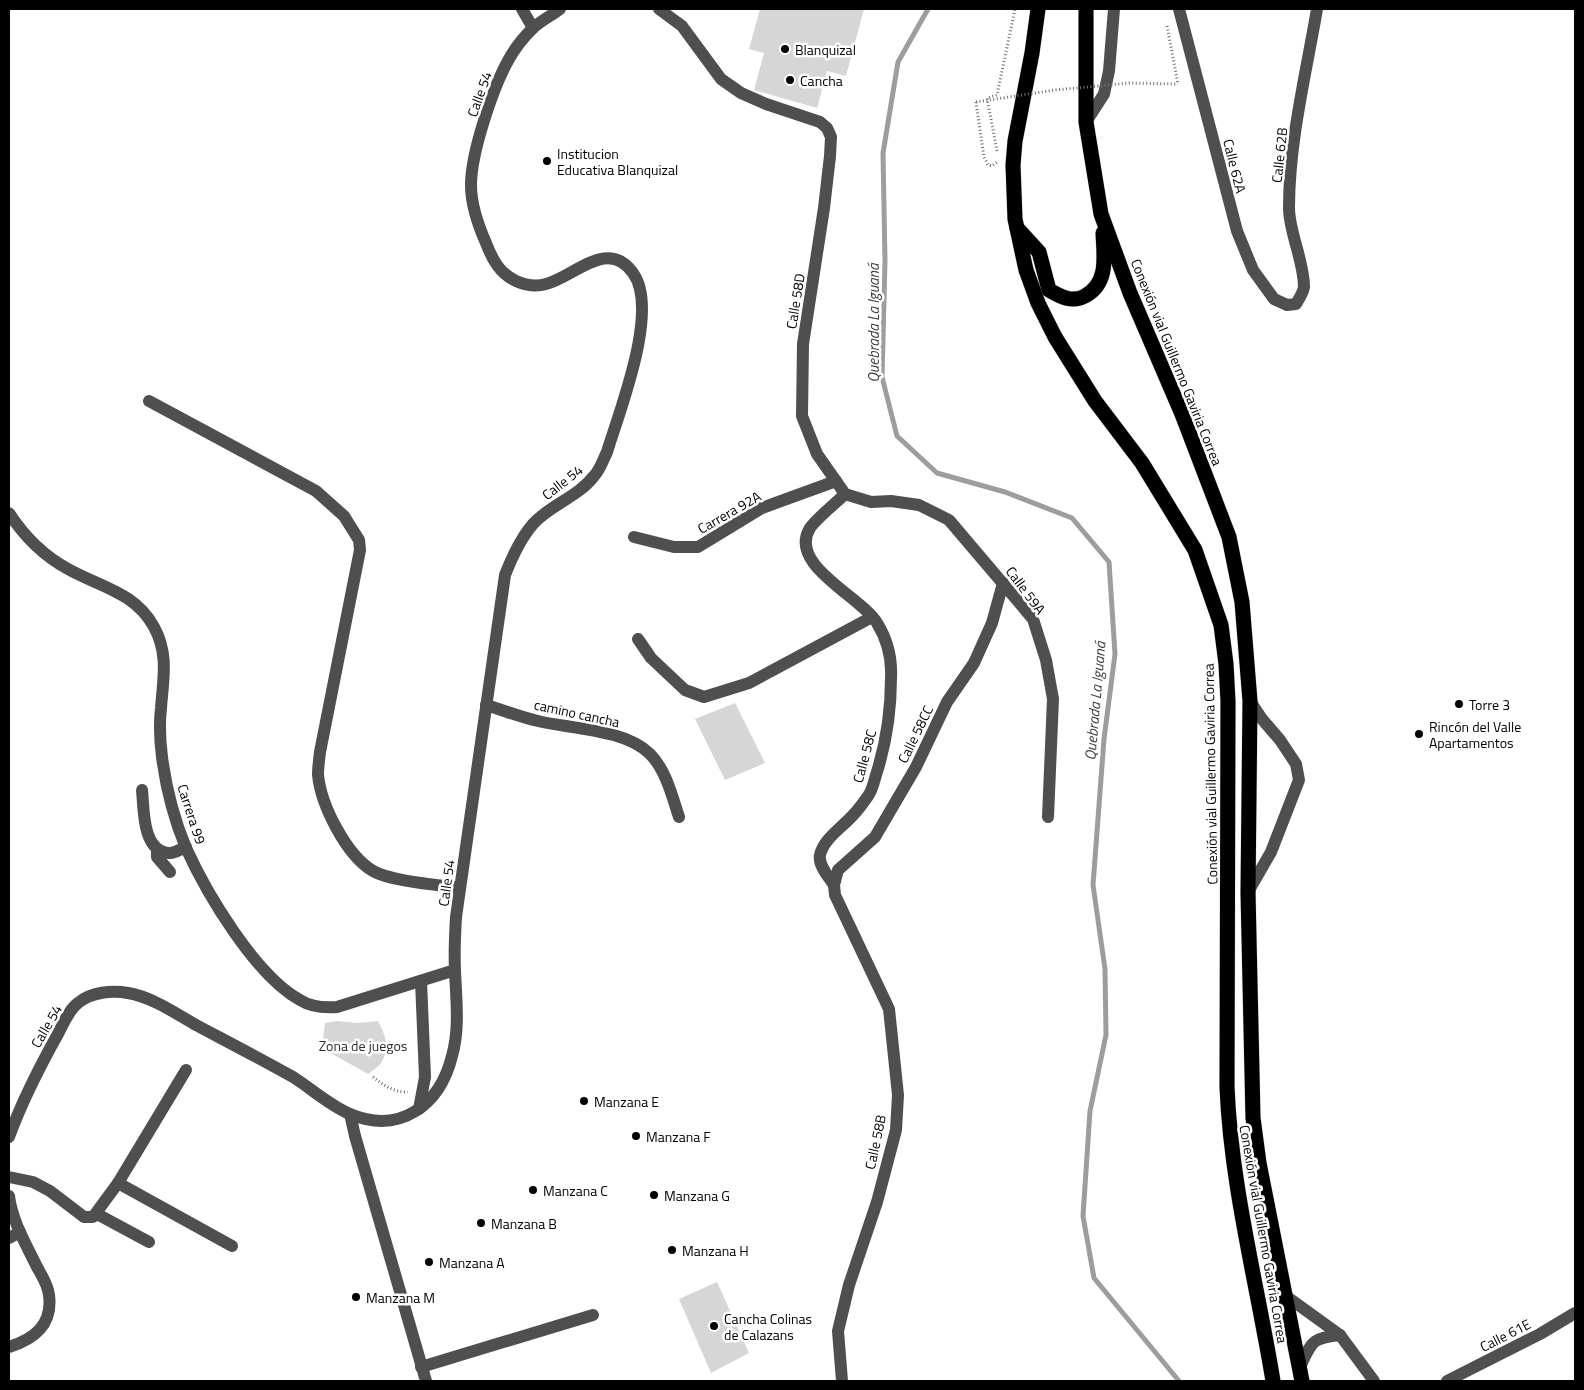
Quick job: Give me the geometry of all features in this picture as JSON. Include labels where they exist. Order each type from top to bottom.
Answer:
[{"type":"highway","name":"Conexión vial Guillermo Gaviria Correa","points":[[1037,9],[1032,53],[1015,141],[1013,197],[1016,227],[1026,270],[1038,303],[1054,337],[1095,401],[1142,462],[1196,550],[1221,625],[1228,701],[1228,1122],[1234,1171],[1273,1381]]},
{"type":"highway","name":"Conexión vial Guillermo Gaviria Correa","points":[[1086,9],[1086,122],[1101,214],[1130,293],[1182,414],[1229,537],[1242,602],[1250,701],[1248,892],[1253,1118],[1259,1163],[1301,1374]]},
{"type":"highway","points":[[1016,227],[1039,252],[1049,290],[1065,298],[1080,299],[1094,291],[1101,280],[1104,257],[1101,214]]},
{"type":"street","points":[[522,9],[533,28]]},
{"type":"street","name":"Calle 54","points":[[9,1137],[13,1110],[70,1012],[77,1003],[86,998],[107,992],[116,991],[137,995],[155,1002],[293,1078],[350,1114],[374,1121],[388,1122],[419,1109],[433,1097],[448,1072],[458,1027],[455,970],[456,917],[505,575],[522,538],[534,523],[594,477],[601,465],[607,452],[637,353],[641,322],[641,296],[638,283],[628,266],[610,258],[600,259],[544,285],[530,285],[516,281],[505,274],[496,264],[480,231],[475,215],[471,186],[475,155],[485,119],[501,76],[510,58],[533,28],[560,9]]},
{"type":"street","name":"Calle 58D","points":[[659,9],[682,26],[721,79],[741,93],[766,104],[820,122],[827,128],[831,137],[824,208],[803,344],[802,416],[817,454],[836,481]]},
{"type":"street","points":[[1086,122],[1104,94],[1109,71],[1114,9]]},
{"type":"street","name":"Calle 62A","points":[[1179,9],[1221,176],[1240,239],[1253,270],[1274,300],[1287,305],[1296,304]]},
{"type":"street","name":"Calle 62B","points":[[1296,304],[1304,288],[1299,253],[1289,211],[1291,169],[1317,9]]},
{"type":"street","points":[[149,401],[316,491],[344,516],[354,529],[359,540],[360,550],[320,752],[318,774],[322,794],[343,838],[359,859],[373,871],[388,877],[460,888]]},
{"type":"street","points":[[836,481],[845,494]]},
{"type":"street","name":"Carrera 92A","points":[[634,537],[674,548],[698,547],[762,508],[836,481]]},
{"type":"street","name":"Calle 59A","points":[[845,494],[871,502],[892,501],[919,505],[949,520],[1033,619],[1046,660],[1052,699],[1048,817]]},
{"type":"street","name":"Calle 58C","points":[[834,885],[821,865],[819,857],[823,845],[854,814],[870,794],[882,756],[888,728],[891,677],[889,652],[877,622],[860,603],[836,586],[814,565],[806,550],[806,539],[810,528],[845,494]]},
{"type":"street","name":"Carrera 99","points":[[9,513],[27,537],[42,551],[69,570],[123,594],[154,626],[164,659],[165,676],[160,724],[162,760],[172,807],[186,847],[208,889],[246,948],[270,977],[300,1000],[326,1008],[336,1007],[455,970]]},
{"type":"street","name":"Calle 58CC","points":[[834,885],[838,870],[875,837],[916,767],[947,702],[974,663],[992,623],[1003,583]]},
{"type":"street","points":[[638,639],[651,658],[685,690],[704,697],[749,683],[872,617]]},
{"type":"street","points":[[1248,892],[1272,852],[1298,780],[1296,764],[1250,701]]},
{"type":"street","name":"camino cancha","points":[[486,705],[538,721],[619,737],[643,748],[662,770],[680,817]]},
{"type":"street","points":[[142,790],[145,822],[151,842],[157,850],[170,854],[186,847]]},
{"type":"street","points":[[157,850],[157,857],[170,872]]},
{"type":"street","name":"Calle 58B","points":[[834,885],[835,895],[889,1009],[898,1094],[896,1130],[877,1202],[849,1285],[838,1331],[842,1381]]},
{"type":"street","points":[[419,1109],[425,1067],[421,980]]},
{"type":"street","points":[[9,1177],[33,1182],[84,1217],[93,1218],[118,1183],[186,1070]]},
{"type":"street","points":[[350,1114],[426,1381]]},
{"type":"street","points":[[118,1183],[232,1246]]},
{"type":"street","points":[[9,1196],[14,1235],[44,1281],[49,1295],[49,1308],[45,1322],[38,1333],[27,1341],[9,1347]]},
{"type":"street","points":[[97,1214],[149,1242]]},
{"type":"street","points":[[1286,1296],[1340,1334],[1374,1381]]},
{"type":"street","points":[[421,1367],[593,1314]]},
{"type":"street","name":"Calle 61E","points":[[1448,1381],[1575,1314]]},
{"type":"street","points":[[1301,1374],[1312,1343],[1322,1337],[1340,1334]]},
{"type":"path","points":[[1015,9],[997,95],[987,98],[998,156],[997,163],[992,166],[988,165],[984,157],[976,102],[1055,90],[1128,83],[1178,84],[1166,21]]},
{"type":"path","points":[[373,1077],[388,1088],[398,1092],[423,1090]]},
{"type":"green space","name":"Blanquizal","points":[[760,9],[864,9],[846,76],[827,71],[817,108],[754,90],[764,53],[749,49]]},
{"type":"green space","points":[[735,703],[765,763],[725,780],[695,719]]},
{"type":"green space","name":"Zona de juegos","points":[[337,1021],[357,1023],[378,1021],[385,1036],[386,1052],[381,1063],[368,1074],[322,1048],[325,1023]]},
{"type":"green space","name":"Cancha Colinas de Calazans","points":[[717,1282],[749,1353],[711,1373],[679,1299]]},
{"type":"waterway","name":"Quebrada La Iguaná","points":[[928,9],[898,62],[883,153],[885,261],[882,377],[897,436],[937,473],[1005,492],[1072,518],[1109,562],[1115,654],[1104,739],[1093,885],[1105,969],[1106,1035],[1090,1111],[1083,1216],[1094,1278],[1179,1381]]},
{"type":"place","name":"Blanquizal","points":[[785,49]]},
{"type":"place","name":"Cancha","points":[[790,80]]},
{"type":"place","name":"Institucion Educativa Blanquizal","points":[[547,161]]},
{"type":"place","name":"Torre 3","points":[[1459,704]]},
{"type":"place","name":"Rincón del Valle Apartamentos","points":[[1419,734]]},
{"type":"place","name":"Manzana E","points":[[584,1101]]},
{"type":"place","name":"Manzana F","points":[[636,1136]]},
{"type":"place","name":"Manzana C","points":[[533,1190]]},
{"type":"place","name":"Manzana G","points":[[654,1195]]},
{"type":"place","name":"Manzana B","points":[[481,1223]]},
{"type":"place","name":"Manzana H","points":[[672,1250]]},
{"type":"place","name":"Manzana A","points":[[429,1262]]},
{"type":"place","name":"Manzana M","points":[[356,1297]]},
{"type":"place","name":"Cancha Colinas de Calazans","points":[[714,1326]]}]
